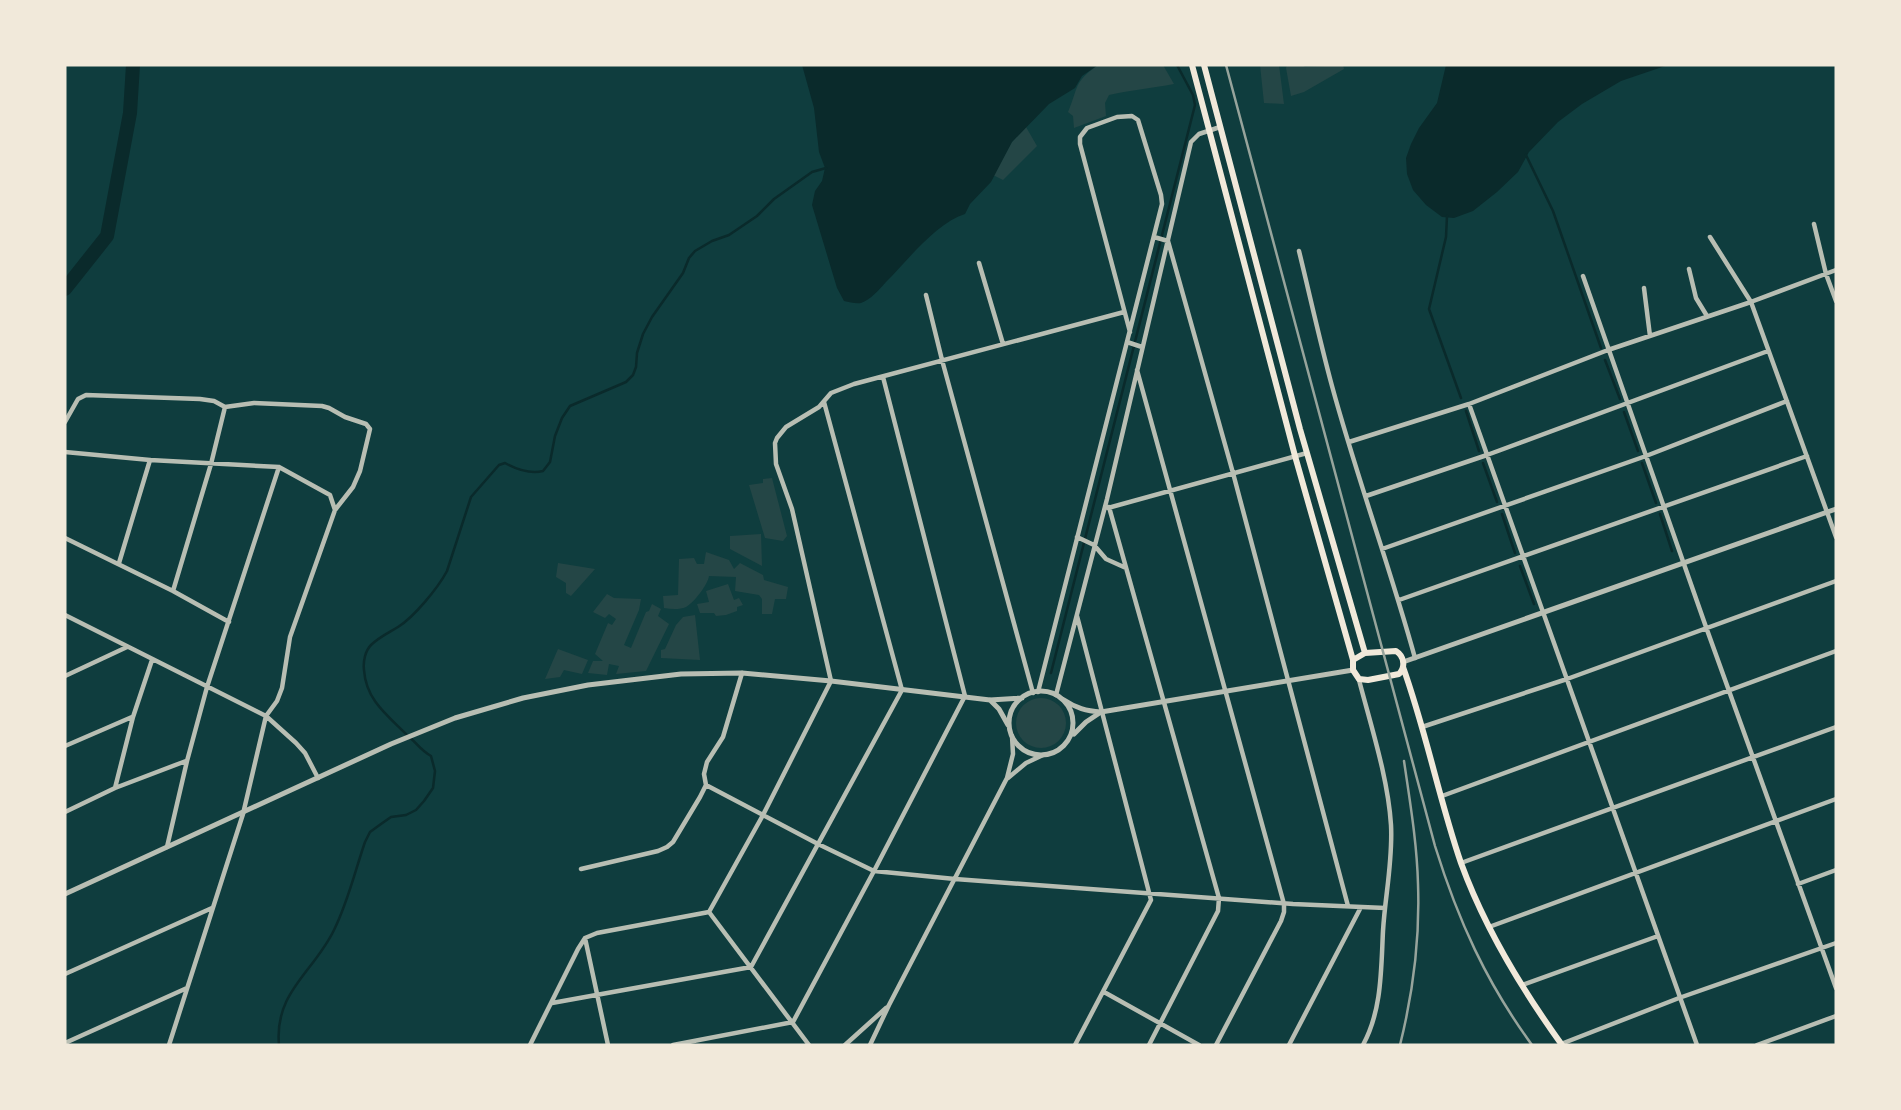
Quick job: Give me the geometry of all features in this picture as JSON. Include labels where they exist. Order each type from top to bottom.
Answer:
[{"type":"main road","points":[[1192,65],[1295,456],[1353,660],[1353,670],[1359,679],[1368,680],[1399,674],[1403,665]]},
{"type":"main road","points":[[1204,65],[1307,453],[1365,653]]},
{"type":"main road","points":[[1353,660],[1365,653],[1400,653],[1461,863],[1479,908],[1499,950],[1562,1045]]},
{"type":"street","points":[[1035,692],[1130,332],[1162,200],[1138,120],[1132,116],[1117,117],[1087,128],[1080,137],[1130,332]]},
{"type":"street","points":[[1056,695],[1094,545],[1107,508],[1191,142],[1199,134],[1220,127]]},
{"type":"street","points":[[1814,224],[1826,274],[1836,301]]},
{"type":"street","points":[[1154,237],[1168,242]]},
{"type":"street","points":[[1710,237],[1751,302],[1836,537]]},
{"type":"street","points":[[1168,242],[1233,473],[1348,906]]},
{"type":"street","points":[[1298,251],[1332,386],[1415,658]]},
{"type":"street","points":[[979,263],[1003,344]]},
{"type":"street","points":[[1689,268],[1696,298],[1707,316]]},
{"type":"street","points":[[1349,442],[1469,404],[1608,350],[1836,270]]},
{"type":"street","points":[[1583,276],[1836,988]]},
{"type":"street","points":[[1644,288],[1650,335]]},
{"type":"street","points":[[926,295],[1035,692]]},
{"type":"street","points":[[709,912],[763,815],[831,681],[792,509],[775,458],[775,443],[780,433],[819,407],[831,393],[854,384],[1124,312]]},
{"type":"street","points":[[1127,342],[1142,347]]},
{"type":"street","points":[[1366,496],[1487,455],[1769,351]]},
{"type":"street","points":[[1137,370],[1284,904],[1281,921],[1216,1045]]},
{"type":"street","points":[[793,1022],[965,696],[883,377]]},
{"type":"street","points":[[65,422],[78,399],[86,394],[200,399],[214,401],[225,407],[254,403],[322,407],[369,426],[360,471],[335,510],[290,637],[282,688],[277,701],[265,716],[243,814],[169,1045]]},
{"type":"street","points":[[751,967],[902,690],[824,401]]},
{"type":"street","points":[[1382,549],[1646,456],[1787,401]]},
{"type":"street","points":[[1469,404],[1697,1045]]},
{"type":"street","points":[[173,591],[225,407]]},
{"type":"street","points":[[65,452],[279,467],[330,495],[335,510]]},
{"type":"street","points":[[1107,508],[1307,453]]},
{"type":"street","points":[[1399,600],[1807,456]]},
{"type":"street","points":[[119,564],[150,460]]},
{"type":"street","points":[[167,847],[207,687],[279,467]]},
{"type":"street","points":[[1107,508],[1219,898],[1218,911],[1149,1045]]},
{"type":"street","points":[[1403,665],[1415,658],[1836,509]]},
{"type":"street","points":[[1077,537],[1094,545],[1106,559],[1126,568]]},
{"type":"street","points":[[65,538],[229,622]]},
{"type":"street","points":[[1422,727],[1567,679],[1836,581]]},
{"type":"street","points":[[1075,1045],[1150,904],[1150,893],[1076,614]]},
{"type":"street","points":[[65,615],[265,716],[305,753],[318,778]]},
{"type":"street","points":[[65,676],[127,647]]},
{"type":"street","points":[[1442,796],[1836,651]]},
{"type":"street","points":[[115,788],[133,717],[152,660]]},
{"type":"street","points":[[65,894],[391,744],[482,710],[523,698],[588,685],[681,674],[742,673],[990,700],[1022,698],[1035,692],[1056,695],[1078,708],[1101,712],[1353,670]]},
{"type":"street","points":[[581,869],[646,854],[667,847],[673,842],[706,785],[704,774],[707,762],[723,737],[742,673]]},
{"type":"street","points":[[1359,679],[1388,797],[1391,844],[1381,981],[1371,1030],[1363,1045]]},
{"type":"street","points":[[870,1045],[1007,778],[1013,754],[1010,721],[1012,710],[1022,698]]},
{"type":"street","points":[[990,700],[999,709],[1017,744],[1034,754],[1043,755]]},
{"type":"street","points":[[1064,700],[1073,719],[1069,739]]},
{"type":"street","points":[[1007,778],[1026,763],[1058,750],[1086,722],[1101,712]]},
{"type":"street","points":[[65,746],[133,717]]},
{"type":"street","points":[[1461,863],[1836,727]]},
{"type":"street","points":[[65,812],[115,788],[187,761]]},
{"type":"street","points":[[706,785],[874,871],[1284,904],[1385,908]]},
{"type":"street","points":[[1489,928],[1836,799]]},
{"type":"street","points":[[1798,884],[1836,870]]},
{"type":"street","points":[[1289,1045],[1360,907]]},
{"type":"street","points":[[65,974],[213,908]]},
{"type":"street","points":[[530,1045],[585,938],[597,933],[709,912]]},
{"type":"street","points":[[709,912],[809,1045]]},
{"type":"street","points":[[1522,986],[1658,936]]},
{"type":"street","points":[[585,938],[608,1045]]},
{"type":"street","points":[[1562,1045],[1679,998],[1836,943]]},
{"type":"street","points":[[552,1003],[751,967]]},
{"type":"street","points":[[65,1043],[188,988]]},
{"type":"street","points":[[1104,992],[1199,1045]]},
{"type":"street","points":[[845,1045],[889,1005]]},
{"type":"street","points":[[1757,1045],[1836,1016]]},
{"type":"street","points":[[673,1045],[793,1022]]},
{"type":"shaded area","points":[[802,65],[1098,65],[1082,76],[1075,88],[1049,104],[1012,142],[991,182],[970,204],[965,214],[933,234],[875,294],[864,302],[857,303],[844,301],[837,288],[812,205],[825,168],[819,152],[814,108]]},
{"type":"shaded area","points":[[1098,65],[1163,65],[1174,84],[1109,95],[1105,103],[1106,116],[1074,128],[1073,116],[1068,112],[1076,90],[1084,76]]},
{"type":"shaded area","points":[[1260,65],[1279,65],[1284,104],[1264,103]]},
{"type":"shaded area","points":[[1287,65],[1343,65],[1344,69],[1304,92],[1291,96]]},
{"type":"shaded area","points":[[1446,65],[1668,65],[1621,81],[1582,104],[1558,122],[1529,152],[1518,172],[1497,192],[1473,211],[1454,218],[1442,217],[1426,205],[1413,190],[1407,174],[1406,158],[1419,128],[1437,103]]},
{"type":"shaded area","points":[[1026,127],[1037,146],[1003,180],[993,175],[1012,142]]},
{"type":"shaded area","points":[[772,478],[787,536],[783,541],[765,538],[749,485],[763,483],[763,479]]},
{"type":"shaded area","points":[[761,534],[762,566],[730,549],[730,536]]},
{"type":"shaded area","points":[[706,552],[729,560],[734,569],[740,563],[763,575],[764,580],[788,587],[786,599],[775,599],[772,614],[762,614],[762,599],[759,595],[735,591],[736,577],[709,576],[697,598],[689,605],[681,609],[664,608],[663,596],[678,595],[679,559],[694,558],[697,564],[704,564]]},
{"type":"shaded area","points":[[558,563],[595,569],[571,596],[566,593],[566,583],[556,577]]},
{"type":"shaded area","points":[[728,584],[734,600],[739,598],[743,605],[737,607],[737,611],[726,615],[700,613],[697,604],[709,602],[706,591]]},
{"type":"shaded area","points":[[607,594],[614,598],[641,599],[624,645],[631,648],[652,604],[661,609],[658,616],[669,624],[646,671],[616,674],[619,666],[609,664],[607,675],[588,673],[593,661],[603,661],[595,654],[608,623],[612,625],[616,619],[609,614],[605,618],[593,612]]},
{"type":"shaded area","points":[[695,615],[700,660],[661,658],[661,650],[665,649],[676,625],[683,617]]},
{"type":"shaded area","points":[[558,649],[588,660],[582,674],[564,670],[560,677],[545,679]]},
{"type":"shaded area","points":[[1041,698],[1059,705],[1066,723],[1059,741],[1041,748],[1023,741],[1016,723],[1023,705]]},
{"type":"waterway","points":[[65,289],[107,236],[130,113],[133,65]]},
{"type":"waterway","points":[[1051,673],[1195,105],[1193,95],[1177,65]]},
{"type":"waterway","points":[[1526,155],[1553,211],[1601,348]]},
{"type":"waterway","points":[[279,1045],[279,1027],[289,996],[334,930],[370,832],[391,817],[406,815],[416,810],[433,788],[435,771],[431,756],[385,714],[369,690],[364,667],[369,647],[411,616],[438,586],[447,571],[471,497],[499,465],[505,463],[524,470],[543,471],[550,462],[555,436],[570,406],[626,382],[633,375],[643,334],[695,251],[729,235],[812,172],[826,168]]},
{"type":"waterway","points":[[1447,216],[1446,237],[1429,309],[1461,398]]},
{"type":"waterway","points":[[1605,360],[1620,399]]},
{"type":"waterway","points":[[1466,411],[1479,451]]},
{"type":"waterway","points":[[1624,412],[1638,451]]},
{"type":"waterway","points":[[1483,463],[1497,502]]},
{"type":"waterway","points":[[1642,463],[1656,503]]},
{"type":"waterway","points":[[1502,514],[1515,553]]},
{"type":"waterway","points":[[1660,514],[1672,551]]},
{"type":"waterway","points":[[1520,566],[1534,604]]},
{"type":"railway","points":[[1226,65],[1435,846],[1453,899],[1475,950],[1501,998],[1532,1045]]},
{"type":"railway","points":[[1400,1045],[1409,1006],[1418,925],[1415,838],[1404,761]]}]
